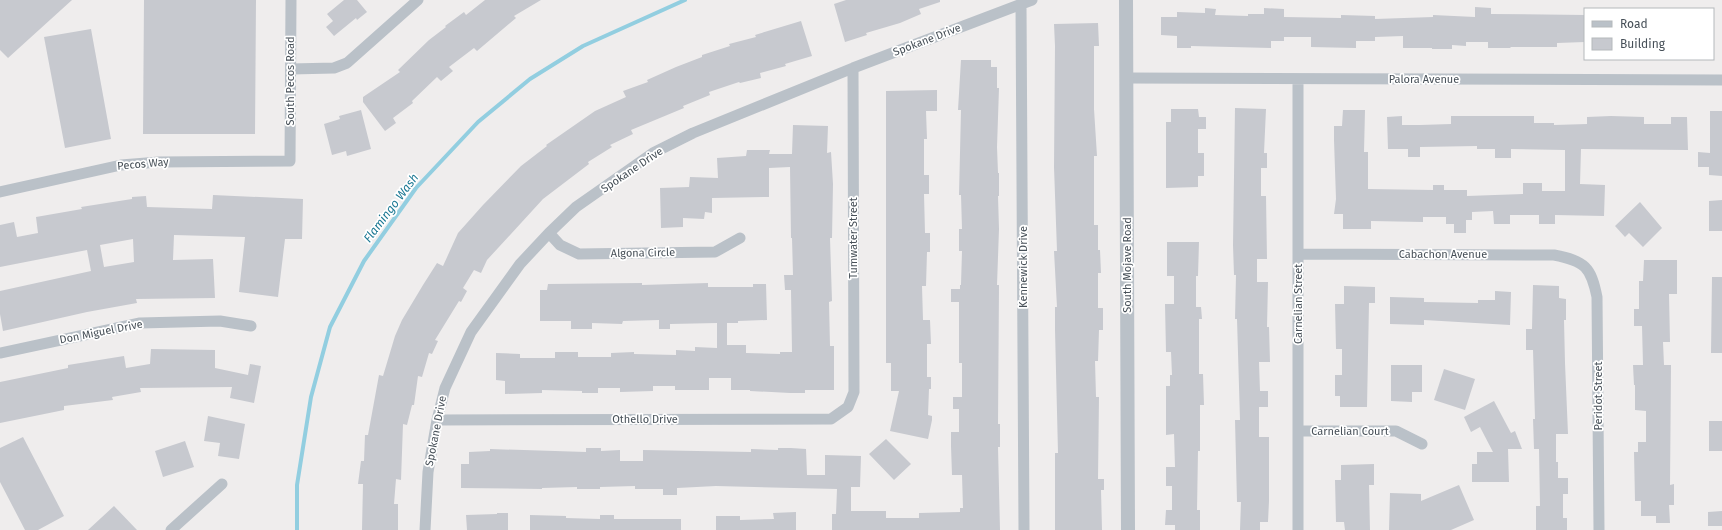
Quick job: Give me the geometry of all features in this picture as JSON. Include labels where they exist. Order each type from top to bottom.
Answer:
[{"type":"street","name":"South Pecos Road","points":[[290,161],[291,0]]},
{"type":"street","points":[[291,69],[334,68],[347,63],[418,0]]},
{"type":"street","name":"Spokane Drive","points":[[426,530],[428,472],[437,420],[445,388],[471,332],[520,264],[549,233],[576,208],[653,153],[693,133],[853,68],[1032,0]]},
{"type":"street","name":"South Mojave Road","points":[[1126,0],[1128,530]]},
{"type":"street","name":"Kennewick Drive","points":[[1022,4],[1024,530]]},
{"type":"street","name":"Tumwater Street","points":[[848,407],[854,392],[853,68]]},
{"type":"street","name":"Palora Avenue","points":[[1126,78],[1722,80]]},
{"type":"street","name":"Carnelian Street","points":[[1298,78],[1298,530]]},
{"type":"street","name":"Pecos Way","points":[[0,192],[121,165],[159,162],[290,161]]},
{"type":"street","name":"Algona Circle","points":[[549,233],[560,245],[579,254],[715,252],[740,238]]},
{"type":"street","name":"Cabachon Avenue","points":[[1298,254],[1554,255],[1572,258],[1585,265]]},
{"type":"street","name":"Peridot Street","points":[[1585,265],[1593,279],[1597,297],[1599,530]]},
{"type":"street","name":"Don Miguel Drive","points":[[0,353],[140,323],[220,321],[251,326]]},
{"type":"street","name":"Othello Drive","points":[[437,420],[831,419],[848,407]]},
{"type":"street","name":"Carnelian Court","points":[[1298,431],[1396,431],[1422,444]]},
{"type":"street","points":[[171,530],[222,484]]},
{"type":"building","points":[[0,0],[72,0],[8,58],[0,50]]},
{"type":"building","points":[[144,0],[256,0],[255,134],[143,134]]},
{"type":"building","points":[[344,0],[357,0],[367,12],[357,20],[356,18],[334,36],[326,27],[333,21],[327,14]]},
{"type":"building","points":[[485,0],[541,0],[514,16],[516,18],[477,51],[474,48],[449,67],[453,71],[441,81],[437,77],[412,101],[413,103],[393,118],[396,123],[385,131],[363,102],[363,97],[400,72],[398,70],[429,40],[446,27],[445,26],[464,12],[466,15]]},
{"type":"building","points":[[846,0],[940,0],[940,2],[919,9],[921,14],[900,23],[866,33],[867,35],[845,42],[834,4]]},
{"type":"building","points":[[1475,7],[1491,8],[1491,14],[1584,15],[1584,42],[1557,43],[1557,47],[1488,48],[1488,42],[1466,42],[1466,46],[1452,45],[1452,49],[1432,49],[1403,48],[1403,36],[1375,37],[1375,41],[1356,41],[1356,48],[1311,47],[1311,37],[1284,37],[1284,41],[1271,41],[1271,48],[1191,46],[1191,48],[1177,48],[1177,36],[1161,35],[1161,17],[1177,17],[1177,12],[1205,13],[1205,8],[1216,9],[1215,15],[1248,16],[1248,14],[1264,14],[1264,8],[1284,9],[1284,17],[1341,18],[1341,15],[1375,16],[1375,19],[1433,17],[1433,15],[1475,17]]},
{"type":"building","points":[[801,21],[812,56],[785,64],[786,66],[760,73],[761,78],[739,82],[709,92],[710,95],[683,106],[684,108],[631,130],[633,134],[610,145],[612,147],[588,162],[589,164],[543,199],[487,260],[481,273],[474,270],[463,288],[467,291],[461,302],[459,301],[435,340],[438,341],[432,354],[429,353],[422,377],[418,376],[414,405],[412,405],[407,425],[403,424],[401,480],[396,479],[394,504],[398,504],[398,530],[362,530],[363,484],[358,484],[361,461],[364,461],[365,435],[368,435],[379,375],[383,376],[395,336],[402,320],[437,263],[443,266],[458,233],[521,166],[547,146],[546,145],[595,111],[626,97],[623,91],[648,82],[647,80],[702,57],[702,55],[730,46],[729,44],[756,37],[755,35]]},
{"type":"building","points":[[1098,23],[1099,46],[1094,46],[1094,109],[1097,156],[1094,156],[1094,225],[1098,225],[1098,250],[1100,250],[1101,273],[1098,273],[1098,308],[1103,308],[1103,330],[1099,330],[1098,361],[1095,361],[1096,397],[1099,397],[1098,479],[1104,479],[1104,490],[1101,490],[1102,530],[1055,530],[1055,453],[1058,453],[1055,330],[1055,307],[1057,307],[1054,251],[1057,251],[1054,167],[1054,24]]},
{"type":"building","points":[[91,29],[111,139],[65,148],[44,37]]},
{"type":"building","points":[[961,60],[991,60],[991,67],[997,67],[997,88],[999,88],[997,147],[999,173],[999,229],[997,285],[999,285],[998,424],[1000,424],[1000,447],[998,447],[1000,530],[832,530],[832,514],[836,514],[837,489],[716,486],[677,488],[677,495],[663,495],[663,489],[635,489],[635,486],[600,487],[600,489],[577,489],[577,487],[542,489],[461,488],[461,464],[469,464],[469,452],[490,451],[490,449],[586,452],[586,448],[601,448],[601,451],[620,450],[620,461],[643,461],[643,450],[751,452],[751,449],[778,450],[778,448],[791,448],[806,449],[807,475],[825,475],[825,455],[861,456],[860,487],[851,487],[851,511],[886,511],[886,518],[919,518],[919,513],[960,512],[960,508],[963,508],[962,475],[952,475],[951,432],[959,432],[959,409],[953,409],[953,397],[962,397],[962,363],[959,363],[959,302],[951,302],[951,289],[960,289],[961,285],[962,251],[959,251],[959,229],[962,229],[961,195],[959,195],[961,110],[958,110]]},
{"type":"building","points":[[937,90],[937,111],[926,111],[927,139],[924,139],[924,175],[929,175],[929,194],[924,194],[925,233],[930,233],[930,252],[927,252],[926,286],[922,286],[923,320],[930,320],[931,344],[927,344],[927,377],[931,377],[928,415],[932,416],[928,439],[890,431],[899,391],[891,391],[891,363],[886,363],[886,91]]},
{"type":"building","points":[[1235,108],[1266,109],[1264,153],[1267,153],[1267,168],[1261,168],[1261,196],[1266,196],[1267,259],[1257,259],[1257,282],[1268,282],[1267,327],[1269,327],[1270,362],[1259,362],[1260,391],[1268,391],[1268,407],[1259,407],[1259,437],[1269,437],[1269,501],[1268,522],[1260,522],[1260,530],[1240,530],[1241,502],[1237,502],[1235,420],[1240,420],[1237,319],[1235,319],[1236,275],[1234,275],[1233,245]]},
{"type":"building","points":[[1171,109],[1198,109],[1199,117],[1206,117],[1206,129],[1198,129],[1198,153],[1204,153],[1204,176],[1198,176],[1198,187],[1166,188],[1166,122],[1171,122]]},
{"type":"building","points":[[361,110],[371,149],[347,156],[346,151],[332,155],[324,124],[340,119],[339,116]]},
{"type":"building","points":[[1343,110],[1365,110],[1364,152],[1368,152],[1368,189],[1433,190],[1433,185],[1444,185],[1444,190],[1467,190],[1467,196],[1523,194],[1523,183],[1542,183],[1542,191],[1565,191],[1565,150],[1511,149],[1511,158],[1495,158],[1495,149],[1477,149],[1477,146],[1420,147],[1420,157],[1408,157],[1408,149],[1388,149],[1387,117],[1402,116],[1402,125],[1420,125],[1451,124],[1451,116],[1534,116],[1534,123],[1554,123],[1554,125],[1587,124],[1587,117],[1611,116],[1644,117],[1644,124],[1671,124],[1671,117],[1687,117],[1688,150],[1581,149],[1580,184],[1605,185],[1604,216],[1555,215],[1555,224],[1539,224],[1539,215],[1510,215],[1510,224],[1494,224],[1493,211],[1472,212],[1472,220],[1466,220],[1466,233],[1454,233],[1454,224],[1446,224],[1446,217],[1423,217],[1423,222],[1371,221],[1371,229],[1343,229],[1343,214],[1334,214],[1336,199],[1334,126],[1342,126]]},
{"type":"building","points":[[1710,111],[1722,111],[1722,176],[1709,175],[1709,167],[1698,167],[1698,152],[1710,153]]},
{"type":"building","points":[[793,125],[828,126],[827,153],[831,152],[833,184],[832,238],[830,238],[832,301],[829,302],[830,346],[834,346],[834,390],[805,390],[805,393],[790,393],[731,390],[731,378],[709,378],[709,390],[675,390],[675,386],[653,386],[653,391],[620,392],[620,388],[598,388],[598,393],[542,390],[542,393],[505,394],[505,381],[496,380],[496,353],[520,354],[520,358],[555,358],[555,352],[578,352],[578,357],[611,357],[611,353],[634,352],[634,354],[676,355],[676,350],[695,351],[695,347],[717,348],[717,323],[670,324],[670,329],[659,329],[659,320],[623,321],[622,324],[592,323],[592,329],[571,329],[571,321],[540,321],[540,290],[547,290],[548,284],[642,283],[642,285],[708,283],[708,287],[753,287],[753,284],[766,284],[767,320],[727,323],[727,345],[746,345],[746,353],[780,354],[780,352],[792,352],[791,290],[785,290],[784,275],[793,275],[790,167],[769,168],[769,197],[712,198],[712,213],[705,212],[704,219],[683,218],[683,227],[661,228],[660,188],[689,187],[690,177],[718,178],[717,158],[746,156],[747,150],[770,150],[769,154],[792,154]]},
{"type":"building","points":[[213,195],[303,199],[302,239],[285,239],[278,297],[239,292],[245,237],[174,235],[173,260],[213,259],[215,298],[136,299],[137,303],[87,312],[3,331],[0,314],[0,291],[91,271],[87,250],[0,267],[0,225],[14,222],[17,237],[38,233],[36,217],[82,209],[81,207],[132,199],[132,197],[146,196],[147,207],[212,209]],"holes":[[[133,239],[134,262],[104,267],[100,245]]]},
{"type":"building","points":[[1722,200],[1722,231],[1709,231],[1709,201]]},
{"type":"building","points":[[1640,202],[1662,228],[1643,247],[1629,233],[1625,237],[1615,226]]},
{"type":"building","points":[[1167,242],[1199,242],[1198,276],[1196,276],[1196,307],[1201,307],[1202,319],[1199,319],[1199,374],[1203,374],[1204,405],[1200,405],[1200,451],[1198,451],[1197,510],[1200,510],[1200,530],[1175,530],[1175,525],[1165,525],[1166,510],[1172,510],[1172,486],[1166,486],[1166,467],[1175,467],[1174,434],[1166,435],[1166,386],[1170,386],[1170,375],[1172,375],[1171,352],[1166,352],[1165,304],[1174,304],[1174,276],[1167,276]]},
{"type":"building","points":[[1644,260],[1677,260],[1677,294],[1669,294],[1670,342],[1663,342],[1664,365],[1671,365],[1670,485],[1674,484],[1674,505],[1669,505],[1670,523],[1656,523],[1656,516],[1641,516],[1641,501],[1635,501],[1634,452],[1638,452],[1638,442],[1646,442],[1646,411],[1635,410],[1633,365],[1643,365],[1642,326],[1634,326],[1634,309],[1639,309],[1639,281],[1643,281]]},
{"type":"building","points":[[1712,277],[1722,277],[1722,353],[1711,353]]},
{"type":"building","points":[[1533,285],[1559,286],[1559,298],[1566,299],[1566,320],[1564,320],[1568,434],[1556,434],[1556,462],[1558,462],[1558,478],[1568,478],[1568,494],[1563,494],[1563,518],[1567,518],[1567,530],[1536,530],[1536,506],[1540,506],[1539,449],[1534,449],[1533,419],[1535,419],[1533,350],[1526,350],[1526,329],[1532,329]]},
{"type":"building","points":[[1344,286],[1375,287],[1375,303],[1369,303],[1367,407],[1340,407],[1340,396],[1335,396],[1335,375],[1342,375],[1342,349],[1336,349],[1335,304],[1344,304]]},
{"type":"building","points":[[1495,291],[1511,292],[1510,325],[1424,320],[1424,325],[1390,324],[1390,297],[1424,298],[1424,302],[1478,303],[1478,300],[1495,300]]},
{"type":"building","points":[[151,349],[215,350],[215,368],[248,375],[250,364],[261,366],[254,403],[230,398],[232,387],[140,388],[141,392],[112,397],[113,400],[64,406],[64,410],[0,423],[0,382],[68,368],[68,365],[124,356],[126,368],[150,364]]},
{"type":"building","points":[[1391,365],[1422,365],[1422,392],[1412,392],[1412,402],[1391,401]]},
{"type":"building","points":[[1444,369],[1475,379],[1465,410],[1434,400]]},
{"type":"building","points":[[1494,401],[1511,433],[1515,431],[1522,449],[1508,449],[1509,482],[1472,482],[1472,464],[1477,464],[1477,452],[1493,452],[1480,427],[1471,432],[1464,417]]},
{"type":"building","points":[[208,416],[245,424],[239,459],[218,456],[220,443],[204,441]]},
{"type":"building","points":[[1709,421],[1722,421],[1722,451],[1709,451]]},
{"type":"building","points":[[23,437],[64,516],[38,530],[25,530],[0,482],[0,448]]},
{"type":"building","points":[[886,439],[911,464],[894,480],[869,454]]},
{"type":"building","points":[[185,441],[194,467],[163,477],[155,451]]},
{"type":"building","points":[[1374,464],[1374,485],[1369,485],[1370,530],[1345,530],[1344,522],[1336,522],[1335,480],[1341,480],[1341,465]]},
{"type":"building","points":[[1459,485],[1474,520],[1451,530],[1389,530],[1390,493],[1421,494],[1421,501]]},
{"type":"building","points":[[114,506],[137,530],[88,530]]},
{"type":"building","points":[[1722,511],[1722,526],[1708,526],[1708,512]]},
{"type":"building","points":[[796,512],[796,530],[716,530],[716,516],[740,516],[740,520],[774,519],[773,513]]},
{"type":"building","points":[[508,513],[508,530],[467,530],[466,515]]},
{"type":"building","points":[[530,515],[600,519],[600,515],[614,515],[614,519],[681,519],[681,530],[530,530]]},
{"type":"waterway","name":"Flamingo Wash","points":[[297,530],[297,485],[311,397],[330,327],[364,261],[416,188],[478,122],[530,79],[583,46],[685,0]]}]
